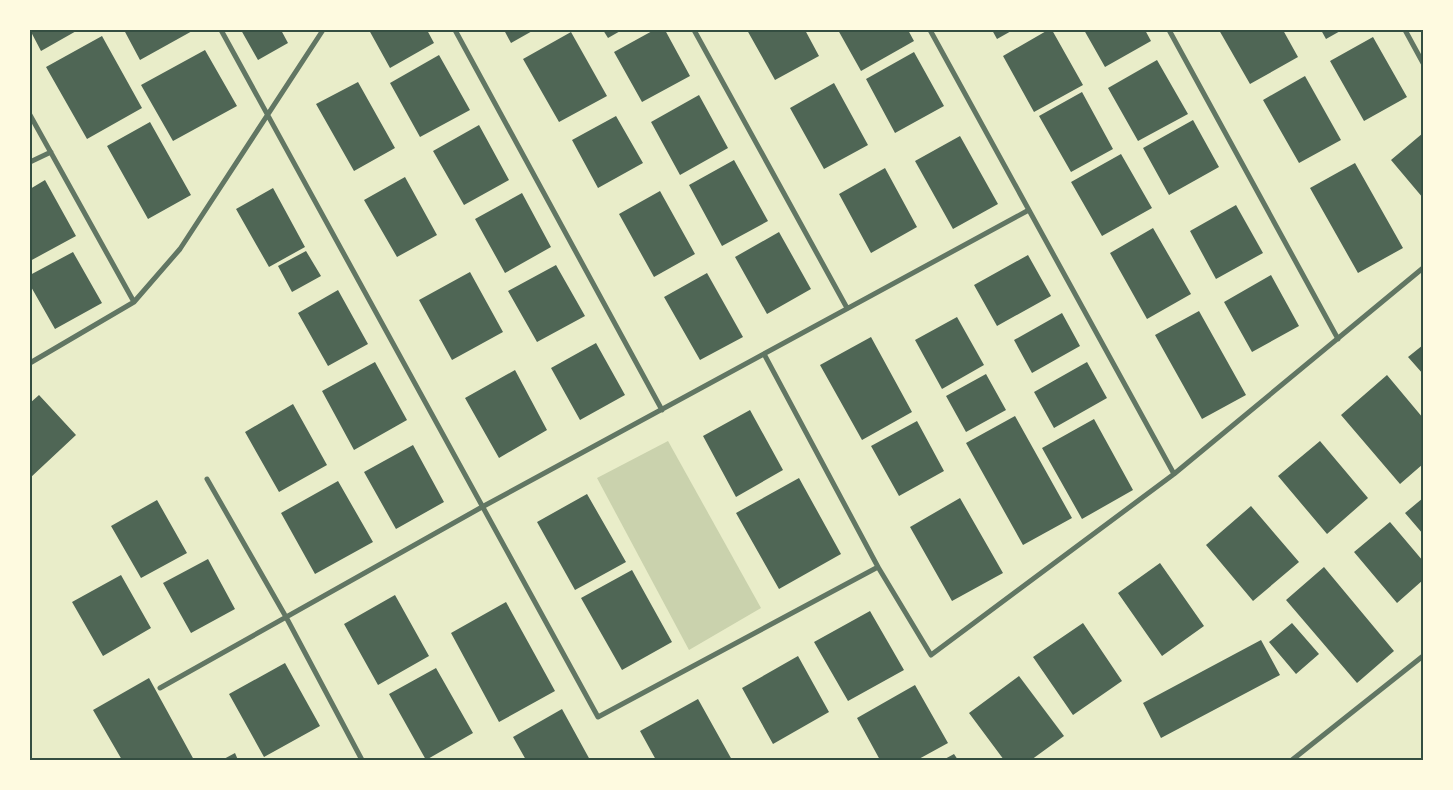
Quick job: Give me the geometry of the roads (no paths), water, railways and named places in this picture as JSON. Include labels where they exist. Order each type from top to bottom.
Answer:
[{"type":"street","points":[[222,30],[598,717],[878,567]]},
{"type":"street","points":[[30,363],[134,302],[180,249],[323,30]]},
{"type":"street","points":[[454,30],[662,410]]},
{"type":"street","points":[[694,30],[847,308]]},
{"type":"street","points":[[930,30],[1027,210],[1174,474]]},
{"type":"street","points":[[1169,30],[1338,339]]},
{"type":"street","points":[[1405,30],[1423,63]]},
{"type":"street","points":[[30,115],[134,302]]},
{"type":"street","points":[[30,162],[51,152]]},
{"type":"street","points":[[160,688],[482,507],[1027,210]]},
{"type":"street","points":[[764,354],[878,567],[931,655],[1174,474],[1423,268]]},
{"type":"street","points":[[207,479],[286,617],[362,760]]},
{"type":"street","points":[[1292,760],[1423,656]]}]
